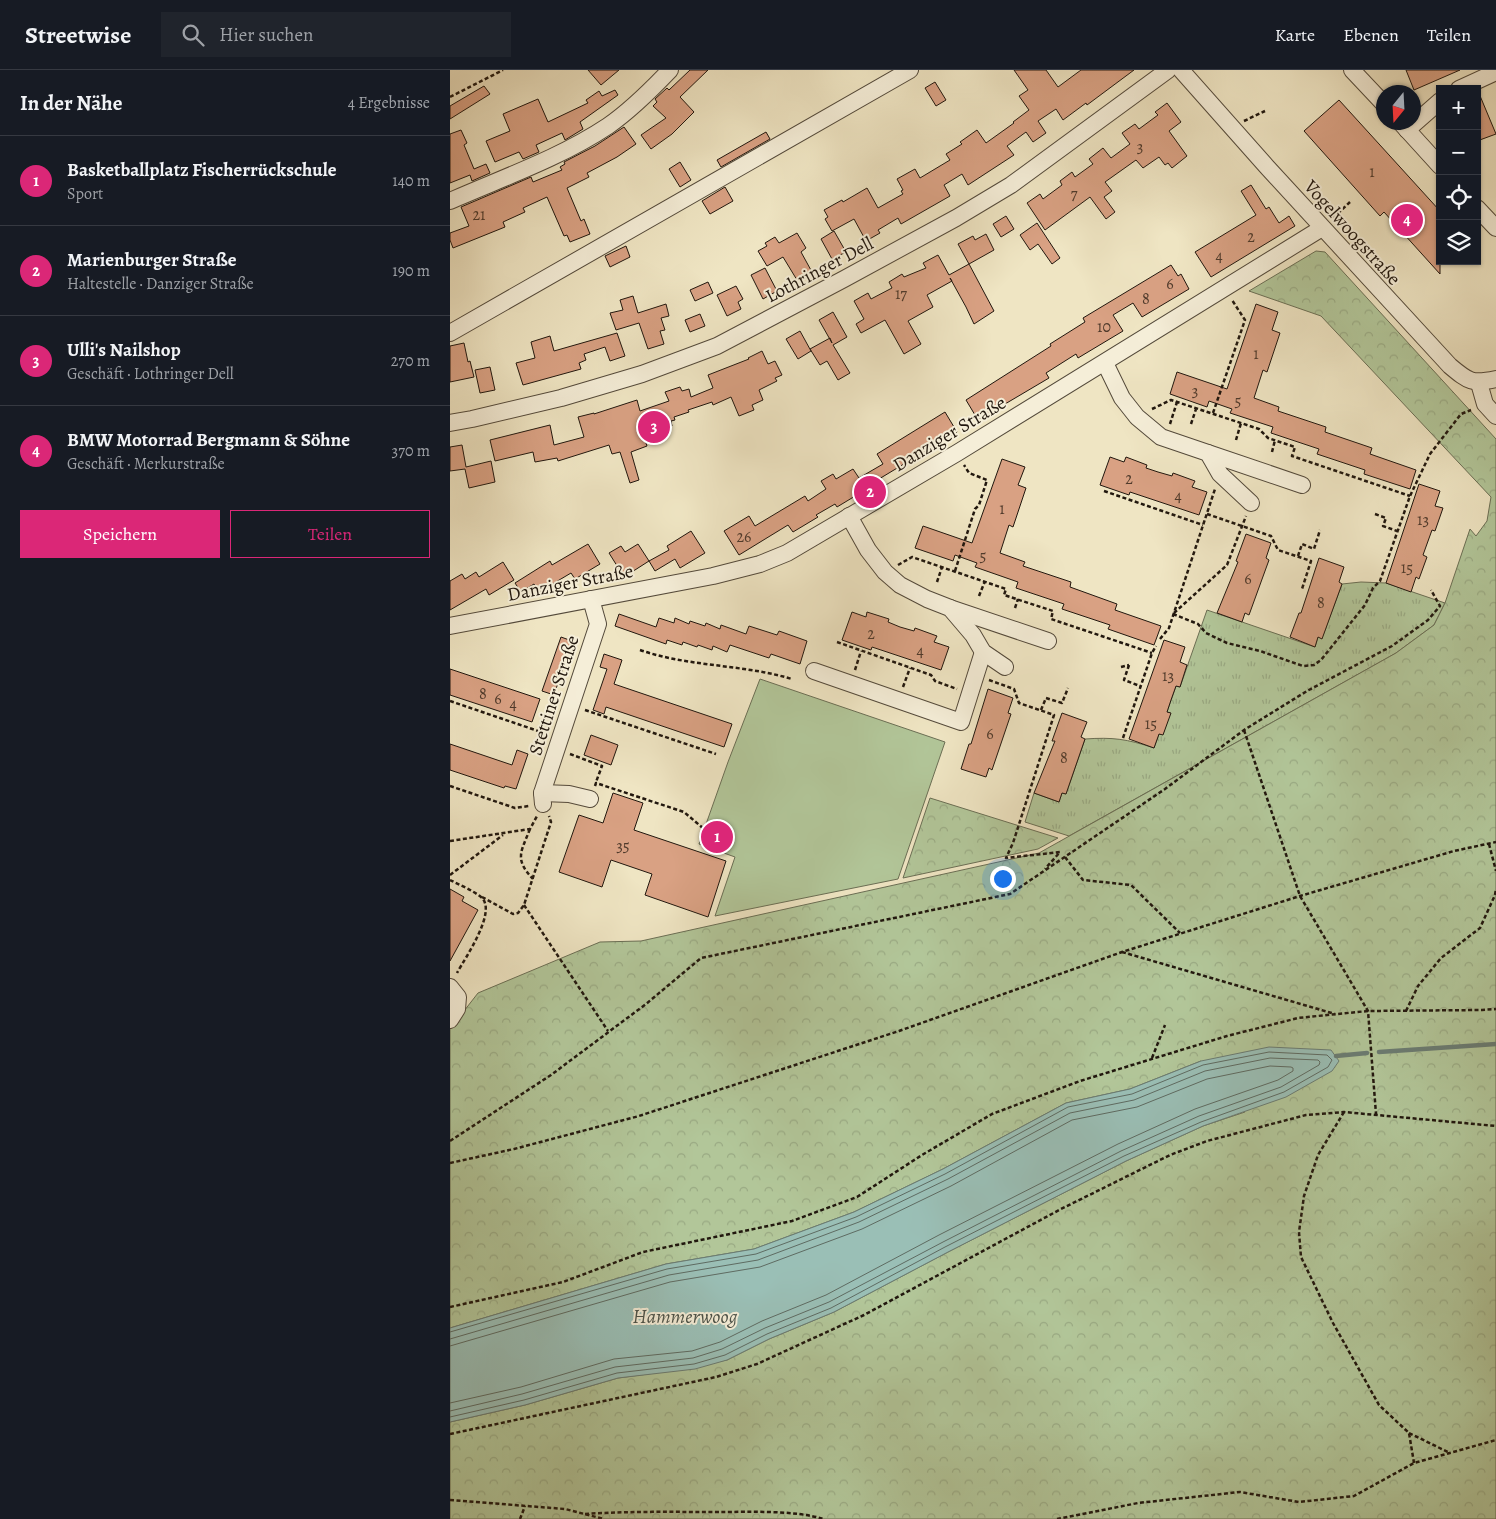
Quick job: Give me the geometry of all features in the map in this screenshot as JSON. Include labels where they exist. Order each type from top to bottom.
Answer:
[{"type":"street","points":[[450,201],[553,157],[608,126],[647,94],[670,70]]},
{"type":"street","points":[[450,334],[910,70]]},
{"type":"street","name":"Lothringer Dell","points":[[450,423],[561,398],[642,374],[717,346],[956,218],[1011,185],[1168,70]]},
{"type":"street","name":"Vogelwoogstraße","points":[[1181,70],[1322,228],[1450,366],[1466,379],[1479,383]]},
{"type":"street","points":[[1352,70],[1376,96]]},
{"type":"street","points":[[1468,85],[1496,72]]},
{"type":"street","points":[[1421,114],[1436,104]]},
{"type":"street","points":[[1407,130],[1436,162]]},
{"type":"street","points":[[1481,212],[1496,228]]},
{"type":"street","name":"Danziger Straße","points":[[450,626],[713,576],[760,564],[813,539],[1104,363],[1322,228]]},
{"type":"street","points":[[1104,363],[1122,398],[1137,417],[1161,437],[1302,485]]},
{"type":"street","points":[[1496,379],[1479,383],[1485,404],[1496,416]]},
{"type":"street","points":[[1208,453],[1220,474],[1251,503]]},
{"type":"street","points":[[849,516],[868,550],[885,572],[900,585],[950,608],[1048,641]]},
{"type":"street","name":"Stettiner Straße","points":[[542,798],[598,624],[591,599]]},
{"type":"street","points":[[950,608],[973,635],[983,652],[1005,667]]},
{"type":"street","points":[[814,672],[961,722],[983,652]]},
{"type":"street","points":[[542,798],[569,794],[590,799]]},
{"type":"street","points":[[450,1020],[457,1009],[458,997],[453,981]]},
{"type":"path","points":[[450,97],[503,70]]},
{"type":"path","points":[[1231,127],[1265,111]]},
{"type":"path","points":[[1322,228],[1350,202]]},
{"type":"path","points":[[1212,414],[1245,320],[1232,299]]},
{"type":"path","points":[[1137,417],[1171,400],[1260,429],[1268,438],[1295,447],[1292,456],[1410,496]]},
{"type":"path","points":[[1173,417],[1177,402]]},
{"type":"path","points":[[1191,424],[1196,408]]},
{"type":"path","points":[[1173,614],[1198,624],[1206,633],[1227,643],[1303,666],[1314,665],[1321,660],[1365,605],[1373,588],[1380,581],[1410,496],[1430,454],[1461,414],[1472,410]]},
{"type":"path","points":[[1236,440],[1241,423]]},
{"type":"path","points":[[1272,452],[1275,440]]},
{"type":"path","points":[[955,572],[975,508],[980,504],[987,480],[969,473],[963,463]]},
{"type":"path","points":[[1160,639],[1169,628],[1220,474]]},
{"type":"path","points":[[1104,491],[1203,525]]},
{"type":"path","points":[[1173,614],[1228,565],[1251,503]]},
{"type":"path","points":[[1207,514],[1271,536],[1278,550],[1312,561],[1302,589]]},
{"type":"path","points":[[1375,514],[1386,518],[1383,526],[1397,531]]},
{"type":"path","points":[[1298,556],[1302,544],[1314,549],[1320,530]]},
{"type":"path","points":[[885,572],[912,557],[1006,589],[1004,595],[1053,611],[1051,619],[1152,653]]},
{"type":"path","points":[[937,582],[942,567]]},
{"type":"path","points":[[980,596],[985,581]]},
{"type":"path","points":[[450,1141],[551,1075],[646,1004],[701,958],[1010,894],[1165,789],[1244,730],[1307,691],[1392,646],[1428,620],[1440,606],[1431,590]]},
{"type":"path","points":[[1015,608],[1018,599]]},
{"type":"path","points":[[837,642],[930,675],[935,681],[970,694]]},
{"type":"path","points":[[1123,738],[1156,646]]},
{"type":"path","points":[[640,650],[657,656],[701,664],[768,672],[792,679]]},
{"type":"path","points":[[850,684],[861,651]]},
{"type":"path","points":[[1121,667],[1129,665],[1124,680],[1141,686]]},
{"type":"path","points":[[899,701],[910,668]]},
{"type":"path","points":[[976,676],[1014,689],[1019,703],[1054,715],[1013,843],[1006,858],[1060,852],[1043,872]]},
{"type":"path","points":[[1041,710],[1046,698],[1062,703],[1068,688]]},
{"type":"path","points":[[450,701],[560,738]]},
{"type":"path","points":[[593,713],[716,754]]},
{"type":"path","points":[[1244,730],[1300,896],[1368,1011],[1376,1114]]},
{"type":"path","points":[[580,758],[602,766],[590,799]]},
{"type":"path","points":[[596,782],[684,812],[704,829]]},
{"type":"path","points":[[450,786],[515,808],[542,798]]},
{"type":"path","points":[[533,879],[523,868],[520,857],[542,798]]},
{"type":"path","points":[[450,880],[513,914],[518,913],[524,905],[551,822]]},
{"type":"path","points":[[450,841],[530,829]]},
{"type":"path","points":[[450,874],[504,834]]},
{"type":"path","points":[[450,1163],[639,1116],[899,1031],[1180,933],[1454,851],[1496,842]]},
{"type":"path","points":[[1489,844],[1496,871]]},
{"type":"path","points":[[1065,857],[1083,880],[1131,885],[1180,933]]},
{"type":"path","points":[[1406,1011],[1418,986],[1441,958],[1480,928],[1496,889]]},
{"type":"path","points":[[453,981],[486,918],[487,907],[482,897]]},
{"type":"path","points":[[524,905],[608,1031]]},
{"type":"path","points":[[1122,952],[1337,1014]]},
{"type":"path","points":[[450,1307],[562,1282],[644,1252],[792,1220],[857,1197],[922,1154],[992,1114],[1080,1081],[1152,1058],[1298,1018],[1368,1011],[1482,1010],[1496,1008]]},
{"type":"path","points":[[1152,1058],[1165,1025]]},
{"type":"path","points":[[1344,1112],[1318,1155],[1304,1196],[1298,1232],[1301,1257],[1333,1323],[1379,1405],[1409,1433],[1451,1453]]},
{"type":"path","points":[[450,1434],[716,1377],[757,1364],[864,1314],[1061,1209],[1170,1155],[1207,1141],[1306,1115],[1344,1112],[1496,1126]]},
{"type":"path","points":[[1409,1433],[1414,1463]]},
{"type":"path","points":[[1058,1519],[1138,1502],[1240,1492],[1299,1502],[1354,1496],[1414,1463],[1496,1440]]},
{"type":"path","points":[[450,1500],[565,1509],[604,1519]]},
{"type":"path","points":[[520,1519],[525,1506]]},
{"type":"path","points":[[585,1514],[616,1512],[755,1512],[813,1516],[823,1519]]},
{"type":"green space","points":[[1316,251],[1325,252],[1496,439],[1496,1519],[450,1519],[450,1422],[525,1405],[618,1378],[727,1360],[769,1339],[834,1312],[1126,1161],[1203,1126],[1245,1112],[1201,1061],[1130,1089],[1066,1103],[943,1169],[854,1212],[754,1249],[666,1264],[450,1328],[450,1029],[478,993],[600,942],[641,941],[1039,853],[1396,653],[1434,625],[1445,603],[1470,529],[1476,536],[1487,521],[1491,497],[1321,316],[1249,291]]},
{"type":"green space","points":[[1361,582],[1386,583],[1445,603],[1434,625],[1396,653],[1069,836],[1025,822],[1034,793],[1059,802],[1062,793],[1066,794],[1085,739],[1120,739],[1154,748],[1159,734],[1163,734],[1170,713],[1167,712],[1176,686],[1180,687],[1207,610],[1315,647],[1318,637],[1322,638],[1342,584]]},
{"type":"green space","points":[[760,679],[945,742],[898,879],[715,916],[735,857],[699,844]]},
{"type":"green space","points":[[930,798],[1058,838],[1038,849],[903,878]]},
{"type":"water","name":"Hammerwoog","points":[[1269,1047],[1331,1050],[1339,1061],[1332,1071],[1286,1097],[1203,1126],[1126,1161],[834,1312],[769,1339],[727,1360],[695,1369],[618,1378],[525,1405],[450,1422],[450,1328],[666,1264],[754,1249],[854,1212],[943,1169],[1066,1103],[1130,1089],[1201,1061]]},
{"type":"building","points":[[588,70],[619,70],[601,85]]},
{"type":"building","points":[[690,70],[708,70],[680,97],[694,112],[672,134],[651,149],[641,135],[666,118],[653,106],[657,102],[655,99],[667,88],[669,90]]},
{"type":"building","points":[[1014,70],[1046,70],[1058,87],[1081,70],[1134,70],[1087,105],[1086,103],[1063,120],[1056,109],[1038,121],[1046,133],[1033,142],[1026,132],[1007,146],[1014,155],[968,185],[962,174],[944,185],[950,196],[901,224],[898,218],[878,230],[880,233],[866,241],[854,219],[832,231],[825,219],[828,217],[824,210],[842,200],[843,202],[867,188],[878,208],[903,194],[897,179],[915,169],[920,178],[950,160],[946,154],[962,144],[960,142],[977,130],[986,143],[1029,110],[1019,96],[1028,90]]},
{"type":"building","points":[[1406,70],[1460,70],[1421,87],[1421,85],[1412,85]]},
{"type":"building","points":[[935,82],[946,100],[936,106],[925,88]]},
{"type":"building","points":[[484,86],[490,94],[450,119],[450,106]]},
{"type":"building","points":[[615,90],[618,95],[580,122],[583,129],[565,140],[562,133],[536,145],[539,152],[523,159],[519,152],[495,162],[486,141],[510,131],[503,114],[538,99],[548,122],[588,103],[586,100],[599,91],[602,96]]},
{"type":"building","points":[[1481,98],[1496,134],[1481,140]]},
{"type":"building","points":[[1339,100],[1436,207],[1436,265],[1440,265],[1440,274],[1384,212],[1380,216],[1304,131]]},
{"type":"building","points":[[1167,103],[1181,122],[1169,131],[1187,156],[1172,168],[1168,163],[1165,165],[1159,157],[1143,168],[1136,160],[1105,182],[1112,191],[1104,197],[1115,212],[1106,219],[1090,197],[1045,230],[1027,203],[1040,194],[1043,199],[1062,185],[1060,181],[1072,172],[1075,177],[1093,164],[1089,159],[1103,148],[1111,158],[1130,144],[1122,133],[1135,124],[1139,129],[1158,115],[1155,112]]},
{"type":"building","points":[[624,127],[636,144],[617,157],[587,173],[589,177],[567,188],[581,221],[584,219],[590,234],[570,242],[567,235],[564,236],[547,197],[523,208],[525,212],[503,222],[505,227],[453,248],[450,233],[469,226],[461,207],[531,177],[533,182],[562,170],[560,167],[565,164],[564,162],[595,146]]},
{"type":"building","points":[[461,130],[467,143],[464,145],[474,169],[486,164],[490,173],[472,181],[470,175],[450,183],[450,134]]},
{"type":"building","points":[[766,132],[770,139],[721,167],[717,160]]},
{"type":"building","points":[[680,162],[691,180],[680,187],[669,169]]},
{"type":"building","points":[[1251,185],[1266,209],[1269,207],[1279,223],[1289,216],[1295,226],[1211,277],[1195,252],[1256,215],[1241,191]]},
{"type":"building","points":[[725,187],[733,201],[710,214],[702,201]]},
{"type":"building","points":[[1006,216],[1014,229],[1001,237],[993,224]]},
{"type":"building","points":[[1037,223],[1060,258],[1052,264],[1038,244],[1030,250],[1020,235]]},
{"type":"building","points":[[834,231],[846,252],[832,259],[821,239]]},
{"type":"building","points":[[797,233],[806,248],[801,252],[812,272],[797,280],[783,257],[767,266],[758,251],[767,246],[765,243],[775,237],[779,243]]},
{"type":"building","points":[[986,234],[994,250],[969,264],[958,244],[973,236],[975,240]]},
{"type":"building","points":[[626,246],[630,257],[610,267],[605,256]]},
{"type":"building","points":[[938,255],[949,275],[969,264],[994,311],[974,324],[952,281],[927,295],[933,307],[908,321],[921,344],[904,354],[885,320],[861,333],[856,324],[864,319],[854,301],[868,293],[871,299],[892,288],[889,282],[902,274],[904,277],[926,268],[923,263]]},
{"type":"building","points":[[1171,265],[1178,276],[1181,274],[1189,289],[1142,317],[1133,303],[1113,315],[1123,331],[1078,358],[1076,354],[1046,373],[1049,378],[978,420],[966,400],[1051,346],[1050,344],[1085,322],[1083,318]]},
{"type":"building","points":[[765,268],[777,291],[763,299],[751,275]]},
{"type":"building","points":[[708,282],[713,293],[695,301],[690,290]]},
{"type":"building","points":[[736,286],[743,299],[738,302],[741,309],[727,316],[717,295]]},
{"type":"building","points":[[633,296],[638,313],[666,304],[669,316],[661,318],[665,330],[660,331],[664,344],[648,349],[639,323],[616,330],[610,313],[623,310],[620,300]]},
{"type":"building","points":[[1256,304],[1278,312],[1272,330],[1280,333],[1267,372],[1263,370],[1254,398],[1279,407],[1278,411],[1326,427],[1325,432],[1372,448],[1370,454],[1416,470],[1410,489],[1364,474],[1365,470],[1317,454],[1319,449],[1271,433],[1273,427],[1230,413],[1232,409],[1209,401],[1207,407],[1170,394],[1177,372],[1227,389]]},
{"type":"building","points":[[833,312],[847,337],[833,345],[850,373],[838,380],[827,361],[820,365],[810,349],[829,338],[819,320]]},
{"type":"building","points":[[700,314],[705,326],[690,332],[685,320]]},
{"type":"building","points":[[800,331],[811,351],[798,359],[786,339]]},
{"type":"building","points":[[617,333],[625,356],[610,361],[605,347],[584,354],[586,360],[579,363],[581,369],[523,385],[516,363],[535,358],[531,342],[550,336],[554,351]]},
{"type":"building","points":[[464,343],[468,362],[470,361],[474,377],[450,382],[450,346]]},
{"type":"building","points":[[762,351],[768,364],[775,361],[782,375],[775,378],[777,381],[759,390],[763,400],[752,405],[754,410],[739,416],[731,397],[713,405],[712,402],[688,410],[689,412],[674,417],[675,420],[671,421],[672,426],[644,437],[647,446],[631,452],[639,480],[630,483],[620,452],[612,454],[609,445],[558,461],[557,458],[535,462],[533,452],[495,461],[490,440],[550,425],[554,445],[584,437],[578,417],[594,414],[637,400],[640,411],[669,401],[665,392],[680,387],[682,391],[689,389],[691,397],[713,388],[708,375],[749,359]]},
{"type":"building","points":[[490,367],[495,390],[480,393],[475,370]]},
{"type":"building","points":[[945,412],[957,432],[837,507],[835,504],[816,515],[818,517],[793,532],[788,525],[739,555],[724,531],[749,516],[755,526],[805,496],[808,501],[826,489],[821,481],[833,474],[836,479],[853,469],[859,478],[883,464],[877,454]]},
{"type":"building","points":[[462,445],[466,467],[491,461],[495,482],[469,488],[465,469],[450,471],[450,447]]},
{"type":"building","points":[[1110,457],[1124,462],[1126,457],[1147,465],[1146,468],[1172,476],[1173,473],[1195,481],[1192,487],[1207,492],[1199,515],[1130,492],[1129,495],[1100,485]]},
{"type":"building","points":[[1002,459],[1025,467],[1018,485],[1026,488],[1013,527],[1009,525],[1000,553],[1025,562],[1023,566],[1071,582],[1070,587],[1117,604],[1115,610],[1161,626],[1154,645],[1108,629],[1110,625],[1062,609],[1064,604],[1016,588],[1018,582],[975,567],[977,563],[955,555],[953,561],[915,548],[923,526],[972,543]]},
{"type":"building","points":[[1419,484],[1440,491],[1435,506],[1443,508],[1435,531],[1432,530],[1423,555],[1427,557],[1419,579],[1416,577],[1411,592],[1386,583]]},
{"type":"building","points":[[691,531],[705,553],[680,568],[675,559],[655,571],[649,561],[669,550],[667,546]]},
{"type":"building","points":[[1246,534],[1271,543],[1266,558],[1269,560],[1249,615],[1245,613],[1242,622],[1217,613],[1238,562],[1236,561]]},
{"type":"building","points":[[588,544],[600,564],[575,579],[571,573],[539,592],[534,584],[521,592],[515,583],[550,561],[552,565]]},
{"type":"building","points":[[638,544],[649,561],[624,577],[609,553],[621,546],[625,552]]},
{"type":"building","points":[[1319,558],[1344,567],[1339,582],[1342,584],[1322,639],[1318,637],[1315,647],[1290,637],[1299,613],[1301,613]]},
{"type":"building","points":[[503,562],[514,580],[489,595],[486,589],[450,610],[450,581],[462,574],[465,579],[476,572],[479,577]]},
{"type":"building","points":[[852,612],[866,617],[867,612],[889,619],[888,622],[900,627],[914,631],[915,628],[937,636],[934,642],[949,647],[941,670],[872,647],[871,650],[842,640]]},
{"type":"building","points":[[619,614],[656,627],[659,618],[674,623],[675,618],[689,624],[690,621],[705,626],[706,623],[720,629],[721,625],[746,634],[749,626],[777,635],[779,631],[807,641],[800,664],[771,654],[769,658],[730,645],[727,652],[713,646],[712,650],[683,642],[682,645],[667,640],[666,644],[615,626]]},
{"type":"building","points":[[561,637],[572,641],[554,695],[542,691]]},
{"type":"building","points":[[1164,640],[1185,647],[1180,662],[1187,665],[1180,687],[1176,686],[1171,700],[1167,712],[1171,713],[1163,735],[1159,734],[1154,748],[1129,739]]},
{"type":"building","points":[[604,654],[622,660],[614,684],[732,724],[724,747],[606,707],[604,714],[593,710],[607,669],[600,667]]},
{"type":"building","points":[[450,669],[540,699],[532,722],[450,695]]},
{"type":"building","points":[[988,689],[1013,698],[1008,713],[1011,714],[992,770],[989,768],[986,777],[961,769]]},
{"type":"building","points":[[1062,713],[1087,722],[1081,737],[1085,739],[1066,794],[1062,793],[1059,802],[1034,793],[1055,741],[1052,741]]},
{"type":"building","points":[[591,735],[618,745],[611,765],[584,755]]},
{"type":"building","points":[[450,744],[512,765],[517,750],[528,754],[516,789],[505,786],[504,788],[450,770]]},
{"type":"building","points":[[613,793],[643,803],[634,830],[726,861],[708,917],[645,895],[652,874],[611,860],[602,887],[559,872],[579,815],[603,823]]},
{"type":"building","points":[[450,889],[464,897],[462,901],[478,910],[450,961]]},
{"type":"waterway","points":[[1379,1052],[1496,1044]]},
{"type":"waterway","points":[[1336,1056],[1367,1053]]},
{"type":"place","name":"BMW Motorrad Bergmann & Söhne","points":[[1407,220]]},
{"type":"place","name":"Ulli's Nailshop","points":[[654,427]]},
{"type":"place","name":"Marienburger Straße","points":[[870,492]]},
{"type":"place","name":"Basketballplatz Fischerrückschule","points":[[717,837]]}]
